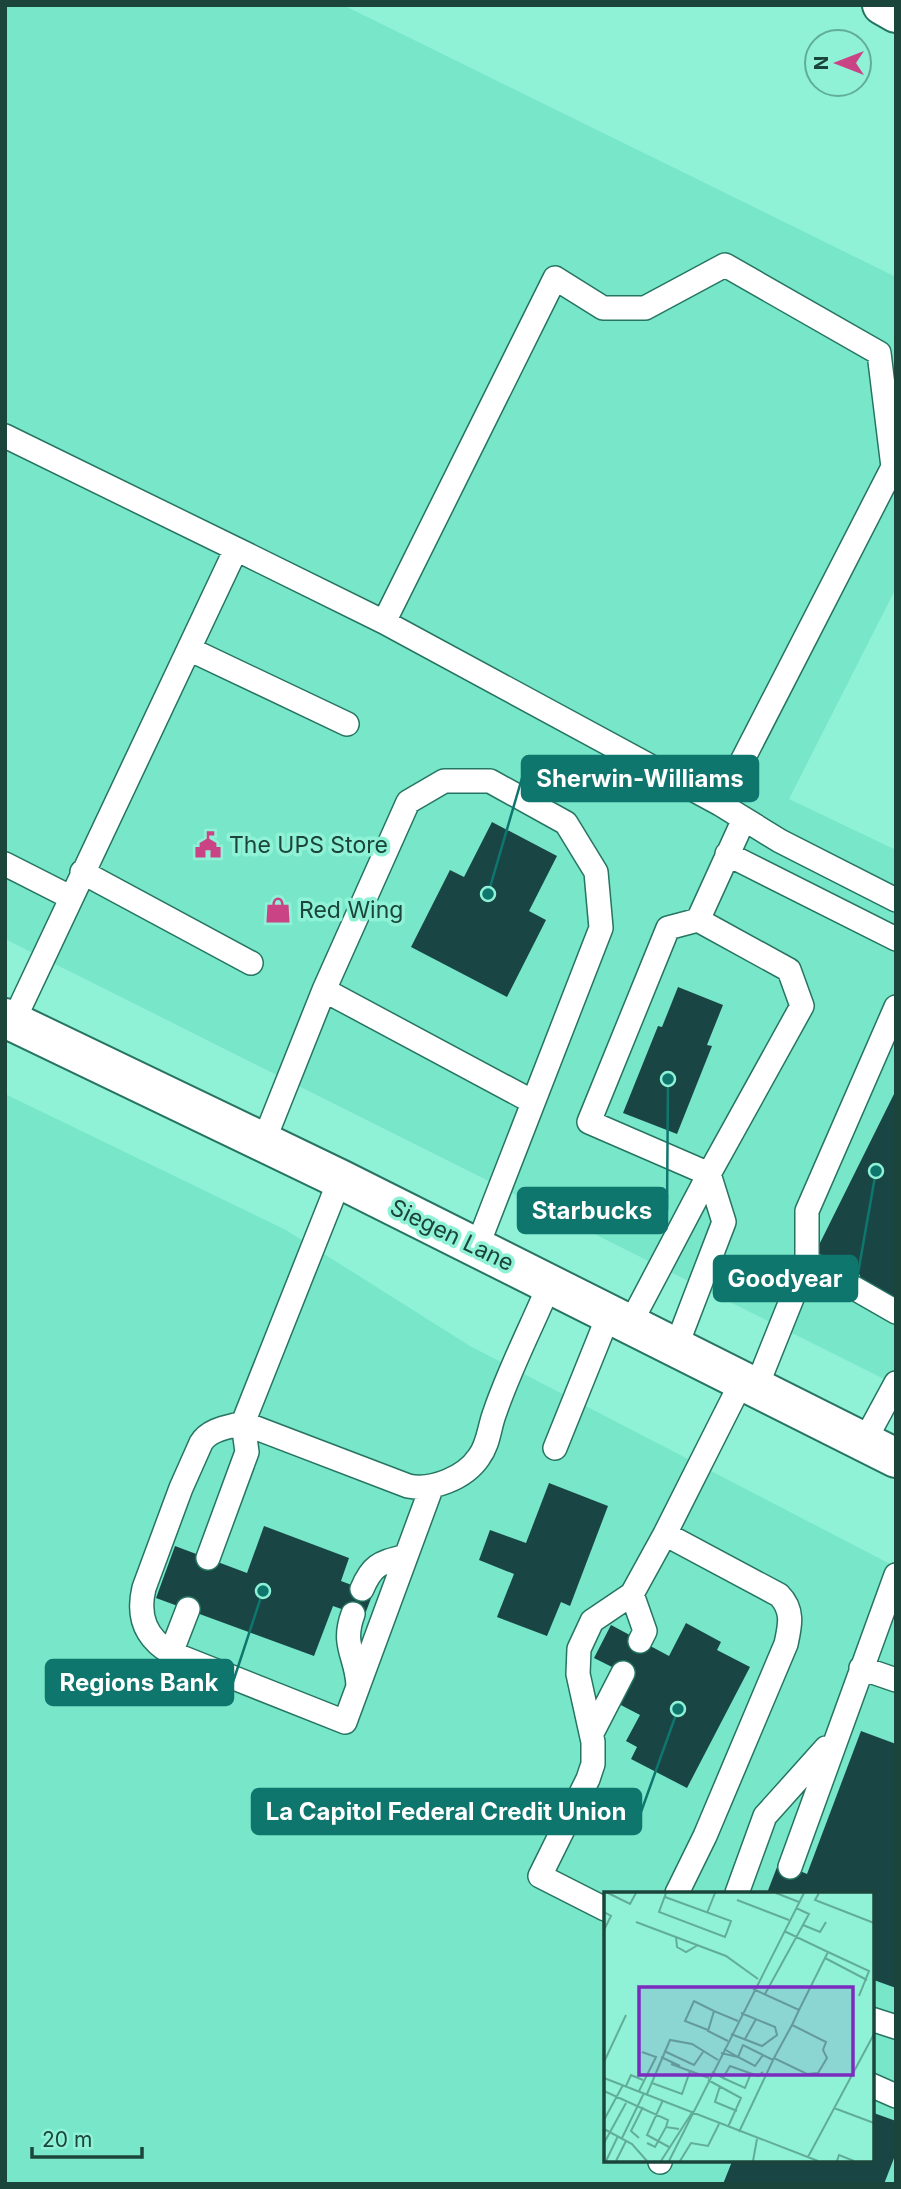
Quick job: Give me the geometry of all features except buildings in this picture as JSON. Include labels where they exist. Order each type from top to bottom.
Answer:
[{"type":"main road","points":[[882,5],[896,13]]},
{"type":"main road","name":"Siegen Lane","points":[[9,1020],[340,1179],[880,1450]]},
{"type":"lane","points":[[384,622],[555,278],[603,308],[645,308],[724,265],[879,354],[892,467],[720,804]]},
{"type":"lane","points":[[5,436],[384,622],[720,804],[780,841],[896,900]]},
{"type":"lane","points":[[9,1020],[236,549]]},
{"type":"lane","points":[[189,649],[347,724]]},
{"type":"lane","points":[[263,1143],[324,990],[408,802],[444,781],[490,781],[566,824],[596,872],[601,928],[477,1247]]},
{"type":"lane","points":[[698,920],[744,819]]},
{"type":"lane","points":[[727,854],[896,939]]},
{"type":"lane","points":[[5,864],[70,897]]},
{"type":"lane","points":[[82,872],[251,963]]},
{"type":"lane","points":[[555,1448],[620,1319],[709,1174],[802,1006],[789,970],[698,920],[668,928],[589,1122],[709,1174],[724,1222],[676,1347]]},
{"type":"lane","points":[[324,990],[533,1102]]},
{"type":"lane","points":[[604,1908],[540,1876],[593,1764],[592,1733],[578,1674],[579,1649],[592,1621],[632,1594],[749,1385],[807,1261],[807,1210],[888,1044],[896,1007]]},
{"type":"lane","points":[[208,1558],[247,1452],[243,1423],[340,1179]]},
{"type":"lane","points":[[807,1261],[896,1312]]},
{"type":"lane","points":[[432,1486],[345,1721],[172,1653],[160,1646],[144,1625],[141,1601],[144,1588],[181,1488],[204,1438],[215,1431],[243,1423],[408,1486],[420,1489],[447,1481],[465,1472],[484,1449],[495,1412],[550,1283]]},
{"type":"lane","points":[[880,1450],[896,1383]]},
{"type":"lane","points":[[665,1534],[779,1595],[786,1602],[791,1624],[786,1644],[705,1836],[677,1892]]},
{"type":"lane","points":[[362,1589],[369,1571],[375,1566],[406,1556]]},
{"type":"lane","points":[[790,1867],[896,1575]]},
{"type":"lane","points":[[632,1594],[645,1631],[640,1641]]},
{"type":"lane","points":[[172,1653],[188,1609]]},
{"type":"lane","points":[[353,1614],[347,1643],[357,1671],[358,1686]]},
{"type":"lane","points":[[861,1668],[896,1680]]},
{"type":"lane","points":[[592,1733],[623,1673]]},
{"type":"lane","points":[[737,1892],[765,1816],[835,1737]]},
{"type":"lane","points":[[873,2020],[896,2027]]},
{"type":"lane","points":[[873,2086],[896,2096]]},
{"type":"shaded area","points":[[5,5],[343,5],[896,277],[896,588],[789,799],[896,850],[896,1385],[5,939]]},
{"type":"shaded area","points":[[5,1094],[286,1230],[470,1346],[896,1567],[896,2184],[5,2184]]},
{"type":"place","name":"The UPS Store","points":[[208,845]]},
{"type":"place","name":"Sherwin-Williams","points":[[488,894]]},
{"type":"place","name":"Red Wing","points":[[278,910]]},
{"type":"place","name":"Starbucks","points":[[668,1079]]},
{"type":"place","name":"Goodyear","points":[[876,1171]]},
{"type":"place","name":"Regions Bank","points":[[263,1591]]},
{"type":"place","name":"La Capitol Federal Credit Union","points":[[678,1709]]}]
